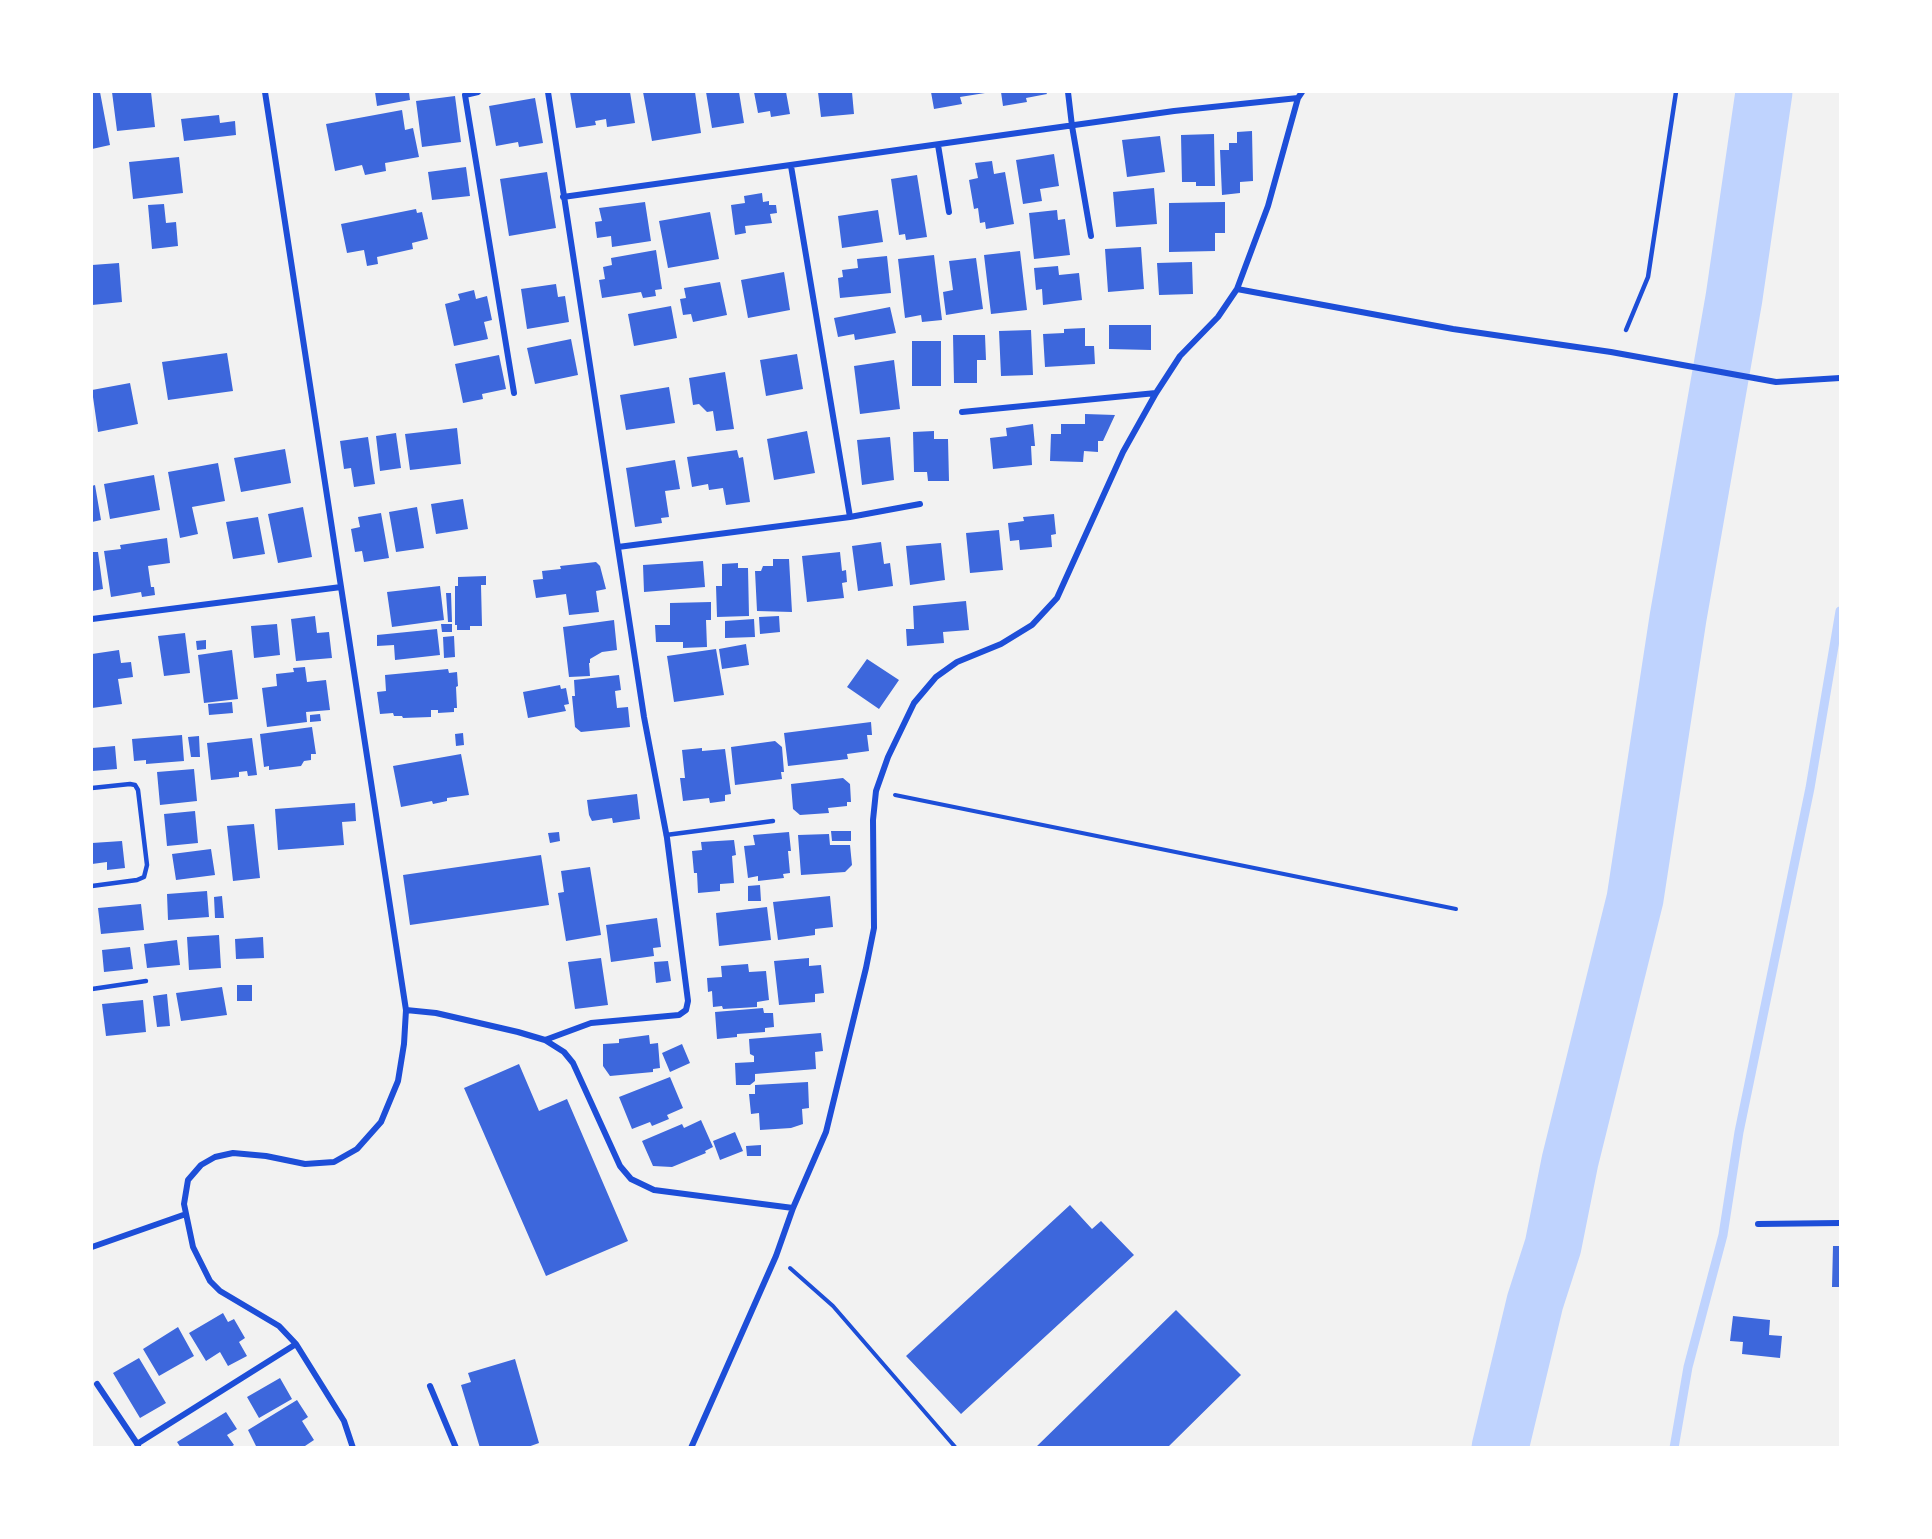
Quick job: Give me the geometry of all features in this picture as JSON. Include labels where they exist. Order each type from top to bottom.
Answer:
[{"type":"street","points":[[265,92],[406,1010],[404,1044],[398,1081],[381,1122],[357,1149],[334,1162],[305,1164],[266,1156],[233,1153],[215,1157],[201,1165],[188,1180],[184,1204],[193,1247],[210,1281],[220,1292],[279,1326],[296,1344],[344,1421],[353,1448]]},
{"type":"street","points":[[478,92],[465,96],[514,393]]},
{"type":"street","points":[[545,1040],[591,1023],[679,1015],[686,1010],[688,1000],[666,835],[644,717],[548,92]]},
{"type":"street","points":[[1068,92],[1090,236]]},
{"type":"street","points":[[563,197],[1300,94],[1268,206],[1237,290],[1218,316],[1180,356],[1156,393],[1123,452],[1057,598],[1032,625],[1000,644],[957,662],[936,677],[914,703],[888,757],[876,791],[873,820],[874,928],[826,1132],[793,1208],[776,1256],[691,1448]]},
{"type":"street","points":[[938,145],[949,212]]},
{"type":"street","points":[[790,166],[850,517]]},
{"type":"street","points":[[1237,290],[1453,328],[1611,352],[1776,382],[1840,378]]},
{"type":"street","points":[[962,412],[1156,393]]},
{"type":"street","points":[[618,547],[850,517],[920,504]]},
{"type":"street","points":[[92,619],[341,587]]},
{"type":"street","points":[[406,1010],[436,1013],[545,1040],[564,1052],[573,1063],[620,1166],[631,1179],[654,1190],[793,1208]]},
{"type":"street","points":[[92,1247],[186,1214]]},
{"type":"street","points":[[1758,1224],[1840,1223]]},
{"type":"street","points":[[97,1384],[139,1446],[296,1344]]},
{"type":"street","points":[[430,1386],[456,1448]]},
{"type":"lane","points":[[1626,330],[1648,277],[1676,92]]},
{"type":"lane","points":[[92,788],[135,785],[138,790],[147,865],[144,877],[137,880],[92,886]]},
{"type":"lane","points":[[666,835],[772,821]]},
{"type":"lane","points":[[92,989],[146,981]]},
{"type":"path","points":[[876,791],[1456,909]]},
{"type":"path","points":[[776,1256],[833,1306],[956,1448]]},
{"type":"building","points":[[92,92],[100,92],[110,145],[92,149]]},
{"type":"building","points":[[112,92],[151,92],[155,127],[117,131]]},
{"type":"building","points":[[375,92],[409,92],[410,100],[377,106]]},
{"type":"building","points":[[570,92],[630,92],[635,123],[607,127],[606,119],[595,121],[596,125],[576,128]]},
{"type":"building","points":[[643,92],[695,92],[701,133],[652,141]]},
{"type":"building","points":[[706,92],[739,92],[744,123],[712,128]]},
{"type":"building","points":[[754,92],[786,92],[790,114],[771,117],[770,111],[758,113]]},
{"type":"building","points":[[818,92],[852,92],[854,114],[821,117]]},
{"type":"building","points":[[931,92],[985,93],[960,97],[962,104],[934,109]]},
{"type":"building","points":[[1001,92],[1046,92],[1047,94],[1026,98],[1027,102],[1003,106]]},
{"type":"building","points":[[455,96],[461,142],[422,147],[416,101]]},
{"type":"building","points":[[535,98],[543,143],[519,147],[518,142],[496,146],[489,106]]},
{"type":"building","points":[[402,110],[405,130],[413,128],[419,157],[385,163],[386,171],[365,175],[362,165],[335,171],[326,124]]},
{"type":"building","points":[[219,115],[220,123],[235,121],[236,135],[184,141],[181,119]]},
{"type":"building","points":[[1252,131],[1253,181],[1240,182],[1240,193],[1222,195],[1220,150],[1229,150],[1229,143],[1237,143],[1237,132]]},
{"type":"building","points":[[1214,134],[1215,186],[1196,186],[1196,182],[1182,182],[1181,135]]},
{"type":"building","points":[[1160,136],[1165,172],[1127,177],[1122,140]]},
{"type":"building","points":[[1054,154],[1059,186],[1040,189],[1042,201],[1023,204],[1016,160]]},
{"type":"building","points":[[179,157],[183,193],[133,199],[129,162]]},
{"type":"building","points":[[992,161],[994,174],[1005,172],[1014,224],[986,229],[985,222],[980,223],[978,208],[974,209],[969,180],[978,178],[975,163]]},
{"type":"building","points":[[466,167],[470,196],[432,200],[428,172]]},
{"type":"building","points":[[547,172],[556,228],[509,236],[500,179]]},
{"type":"building","points":[[917,175],[927,237],[906,240],[905,234],[899,235],[891,179]]},
{"type":"building","points":[[1154,188],[1157,224],[1116,227],[1113,192]]},
{"type":"building","points":[[762,193],[763,202],[769,201],[769,205],[776,205],[777,213],[770,214],[772,223],[745,226],[746,233],[735,235],[731,205],[745,203],[744,196]]},
{"type":"building","points":[[645,202],[651,241],[612,247],[611,236],[597,238],[595,222],[602,221],[599,208]]},
{"type":"building","points":[[1225,202],[1225,233],[1215,233],[1215,251],[1169,252],[1169,203]]},
{"type":"building","points":[[164,204],[166,223],[176,222],[178,246],[152,249],[148,205]]},
{"type":"building","points":[[416,209],[417,213],[422,212],[428,239],[412,243],[413,249],[377,257],[378,264],[367,266],[364,250],[347,253],[341,224]]},
{"type":"building","points":[[878,210],[883,242],[842,248],[838,216]]},
{"type":"building","points":[[1057,210],[1058,220],[1065,219],[1070,255],[1034,259],[1029,213]]},
{"type":"building","points":[[710,212],[719,259],[668,268],[659,221]]},
{"type":"building","points":[[1141,247],[1144,289],[1108,292],[1105,249]]},
{"type":"building","points":[[656,250],[662,289],[655,290],[656,296],[643,298],[641,292],[602,298],[599,280],[605,279],[603,267],[612,265],[611,258]]},
{"type":"building","points":[[1020,251],[1027,310],[991,314],[984,255]]},
{"type":"building","points":[[934,255],[942,320],[922,322],[921,315],[905,318],[898,259]]},
{"type":"building","points":[[887,256],[891,293],[840,298],[838,278],[843,277],[842,270],[858,268],[857,259]]},
{"type":"building","points":[[976,258],[983,309],[946,315],[943,292],[953,290],[949,261]]},
{"type":"building","points":[[1192,262],[1193,294],[1159,295],[1157,263]]},
{"type":"building","points":[[119,263],[122,302],[92,305],[92,265]]},
{"type":"building","points":[[1058,266],[1059,275],[1079,273],[1082,300],[1043,305],[1042,289],[1036,290],[1034,268]]},
{"type":"building","points":[[784,272],[790,310],[748,318],[741,280]]},
{"type":"building","points":[[720,282],[727,315],[693,322],[691,314],[683,315],[680,299],[686,298],[684,288]]},
{"type":"building","points":[[556,284],[558,297],[565,296],[569,322],[527,329],[521,289]]},
{"type":"building","points":[[474,290],[476,299],[487,296],[492,320],[484,322],[488,339],[454,346],[445,304],[460,300],[458,294]]},
{"type":"building","points":[[671,306],[677,338],[634,346],[628,314]]},
{"type":"building","points":[[890,307],[896,333],[855,340],[854,334],[838,337],[834,318]]},
{"type":"building","points":[[1109,325],[1151,325],[1151,350],[1109,349]]},
{"type":"building","points":[[1085,328],[1085,346],[1094,346],[1095,364],[1045,367],[1043,334],[1064,333],[1064,329]]},
{"type":"building","points":[[1031,330],[1033,375],[1001,376],[999,331]]},
{"type":"building","points":[[953,335],[985,335],[986,360],[977,360],[977,383],[954,383]]},
{"type":"building","points":[[571,339],[578,375],[535,384],[527,348]]},
{"type":"building","points":[[912,341],[941,341],[941,386],[912,386]]},
{"type":"building","points":[[227,353],[233,391],[168,400],[162,362]]},
{"type":"building","points":[[797,354],[803,389],[766,396],[760,360]]},
{"type":"building","points":[[499,355],[506,389],[482,394],[483,399],[463,403],[455,364]]},
{"type":"building","points":[[894,360],[900,409],[860,414],[854,366]]},
{"type":"building","points":[[725,372],[734,429],[716,431],[713,411],[707,412],[699,404],[693,405],[689,378]]},
{"type":"building","points":[[130,383],[138,424],[98,432],[92,390]]},
{"type":"building","points":[[669,387],[675,423],[626,430],[620,395]]},
{"type":"building","points":[[1085,414],[1115,415],[1103,441],[1098,441],[1098,452],[1084,451],[1083,462],[1050,461],[1051,434],[1061,434],[1061,424],[1085,424]]},
{"type":"building","points":[[1033,424],[1035,446],[1031,446],[1032,465],[993,469],[990,438],[1007,436],[1006,428]]},
{"type":"building","points":[[457,428],[461,464],[410,470],[405,434]]},
{"type":"building","points":[[807,431],[815,473],[774,480],[767,439]]},
{"type":"building","points":[[934,431],[934,439],[948,439],[949,481],[928,481],[927,472],[914,472],[913,432]]},
{"type":"building","points":[[396,433],[401,468],[380,471],[376,436]]},
{"type":"building","points":[[368,437],[375,484],[354,487],[351,468],[344,469],[340,441]]},
{"type":"building","points":[[890,437],[894,480],[862,485],[857,440]]},
{"type":"building","points":[[285,449],[291,483],[241,492],[234,458]]},
{"type":"building","points":[[737,450],[739,458],[743,457],[750,502],[726,505],[723,488],[709,490],[708,484],[692,487],[687,457]]},
{"type":"building","points":[[675,460],[680,489],[665,491],[669,517],[661,518],[662,523],[635,527],[626,468]]},
{"type":"building","points":[[218,463],[225,501],[192,507],[198,534],[180,538],[168,472]]},
{"type":"building","points":[[154,475],[160,510],[110,519],[104,484]]},
{"type":"building","points":[[95,485],[101,520],[92,522],[92,486]]},
{"type":"building","points":[[463,499],[468,529],[436,534],[431,504]]},
{"type":"building","points":[[303,507],[312,557],[278,563],[268,514]]},
{"type":"building","points":[[417,507],[424,548],[396,552],[389,512]]},
{"type":"building","points":[[381,513],[389,558],[364,562],[362,551],[355,552],[351,529],[360,527],[358,517]]},
{"type":"building","points":[[1054,514],[1056,534],[1051,535],[1052,547],[1020,550],[1019,540],[1010,541],[1008,523],[1024,521],[1023,517]]},
{"type":"building","points":[[258,517],[265,554],[233,559],[226,522]]},
{"type":"building","points":[[999,530],[1003,570],[970,573],[966,533]]},
{"type":"building","points":[[167,538],[170,563],[148,566],[151,587],[154,587],[155,595],[142,597],[141,592],[111,597],[104,551],[121,549],[120,545]]},
{"type":"building","points":[[881,542],[884,564],[890,563],[893,586],[858,591],[852,546]]},
{"type":"building","points":[[941,543],[945,580],[910,585],[906,546]]},
{"type":"building","points":[[92,552],[98,552],[103,589],[92,591]]},
{"type":"building","points":[[840,552],[842,571],[846,570],[847,582],[842,583],[844,598],[807,602],[802,556]]},
{"type":"building","points":[[773,559],[789,559],[792,612],[757,611],[755,571],[761,571],[763,566],[773,566]]},
{"type":"building","points":[[703,561],[705,587],[644,592],[643,565]]},
{"type":"building","points":[[596,562],[600,566],[606,589],[596,591],[599,612],[569,615],[566,594],[536,598],[533,580],[543,579],[542,571],[561,569],[560,566]]},
{"type":"building","points":[[738,563],[738,568],[748,568],[749,616],[717,617],[716,586],[722,586],[722,564]]},
{"type":"building","points":[[486,576],[486,585],[481,585],[482,626],[470,626],[470,630],[457,630],[455,586],[458,586],[458,577]]},
{"type":"building","points":[[440,586],[444,620],[392,627],[387,592]]},
{"type":"building","points":[[446,593],[451,593],[452,622],[448,622]]},
{"type":"building","points":[[966,601],[969,630],[943,632],[944,643],[907,646],[906,629],[914,629],[913,606]]},
{"type":"building","points":[[711,602],[711,620],[706,620],[707,647],[683,648],[683,642],[656,642],[655,625],[670,625],[670,603]]},
{"type":"building","points":[[315,616],[317,633],[329,632],[332,658],[296,661],[291,619]]},
{"type":"building","points":[[779,616],[780,632],[760,634],[759,617]]},
{"type":"building","points":[[754,619],[755,637],[725,638],[725,621]]},
{"type":"building","points":[[614,620],[617,650],[602,652],[590,659],[590,676],[569,677],[563,627]]},
{"type":"building","points":[[277,624],[280,655],[254,658],[251,626]]},
{"type":"building","points":[[441,624],[452,624],[452,632],[442,632]]},
{"type":"building","points":[[437,629],[440,655],[395,660],[394,645],[377,646],[377,635]]},
{"type":"building","points":[[185,633],[190,673],[164,676],[158,636]]},
{"type":"building","points":[[454,636],[455,657],[444,658],[443,637]]},
{"type":"building","points":[[206,640],[206,649],[197,650],[196,641]]},
{"type":"building","points":[[746,644],[749,665],[722,669],[719,649]]},
{"type":"building","points":[[716,649],[724,695],[674,702],[667,656]]},
{"type":"building","points":[[119,650],[121,663],[131,662],[133,677],[118,679],[122,704],[92,708],[92,654]]},
{"type":"building","points":[[232,650],[238,699],[204,703],[198,655]]},
{"type":"building","points":[[867,659],[899,680],[879,709],[847,687]]},
{"type":"building","points":[[305,667],[307,682],[326,680],[330,710],[306,712],[307,722],[267,727],[262,688],[277,686],[276,674],[294,672],[293,668]]},
{"type":"building","points":[[448,669],[449,673],[457,672],[457,708],[454,708],[454,712],[438,713],[438,710],[431,710],[431,717],[403,718],[394,716],[393,713],[380,714],[377,692],[386,691],[385,675]]},
{"type":"building","points":[[619,675],[621,690],[615,691],[617,708],[628,707],[630,727],[581,732],[575,727],[572,696],[575,696],[574,680]]},
{"type":"building","points":[[560,685],[561,689],[566,688],[569,704],[564,705],[566,711],[528,718],[523,692]]},
{"type":"building","points":[[232,702],[233,713],[209,715],[208,704]]},
{"type":"building","points":[[320,714],[321,721],[310,722],[310,715]]},
{"type":"building","points":[[871,722],[872,735],[867,735],[869,751],[847,754],[848,759],[788,766],[784,733]]},
{"type":"building","points":[[312,727],[316,754],[311,754],[311,760],[304,761],[301,766],[269,770],[269,766],[264,767],[260,734]]},
{"type":"building","points":[[463,733],[464,745],[456,746],[455,734]]},
{"type":"building","points":[[182,735],[184,761],[146,764],[146,760],[134,761],[132,739]]},
{"type":"building","points":[[199,736],[200,757],[191,757],[188,737]]},
{"type":"building","points":[[252,738],[257,775],[248,776],[247,771],[239,772],[239,777],[211,780],[207,743]]},
{"type":"building","points":[[775,741],[782,747],[784,772],[781,772],[782,779],[735,785],[731,747]]},
{"type":"building","points":[[115,746],[117,769],[92,771],[92,748]]},
{"type":"building","points":[[702,748],[702,751],[725,749],[731,794],[725,795],[725,801],[710,803],[709,798],[683,801],[680,778],[685,778],[682,750]]},
{"type":"building","points":[[461,754],[469,795],[447,798],[447,801],[433,804],[432,801],[401,807],[393,766]]},
{"type":"building","points":[[194,769],[197,801],[160,805],[157,772]]},
{"type":"building","points":[[843,778],[850,784],[851,802],[847,802],[847,806],[828,808],[829,813],[800,815],[793,809],[791,784]]},
{"type":"building","points":[[637,794],[640,819],[613,823],[612,818],[592,821],[587,800]]},
{"type":"building","points":[[355,803],[356,821],[342,822],[344,845],[278,850],[275,809]]},
{"type":"building","points":[[195,811],[198,843],[167,846],[164,814]]},
{"type":"building","points":[[254,824],[260,878],[233,881],[227,826]]},
{"type":"building","points":[[831,831],[851,831],[851,841],[832,841]]},
{"type":"building","points":[[559,832],[560,841],[550,843],[548,833]]},
{"type":"building","points":[[789,832],[790,873],[783,874],[784,878],[758,881],[758,876],[748,878],[744,846],[755,845],[753,835]]},
{"type":"building","points":[[829,834],[830,845],[850,845],[852,865],[845,872],[801,875],[798,835]]},
{"type":"building","points":[[734,840],[736,855],[732,856],[734,883],[720,884],[720,891],[698,893],[697,873],[694,873],[692,851],[702,850],[701,842]]},
{"type":"building","points":[[122,841],[125,868],[107,870],[107,862],[92,864],[92,843]]},
{"type":"building","points":[[211,849],[215,875],[176,880],[172,854]]},
{"type":"building","points":[[541,855],[549,905],[410,925],[403,875]]},
{"type":"building","points":[[590,867],[601,935],[566,941],[558,893],[564,892],[561,871]]},
{"type":"building","points":[[760,885],[761,901],[748,901],[748,886]]},
{"type":"building","points":[[207,891],[209,917],[168,920],[167,894]]},
{"type":"building","points":[[222,896],[224,918],[215,918],[214,897]]},
{"type":"building","points":[[830,896],[833,927],[815,929],[815,935],[778,940],[773,902]]},
{"type":"building","points":[[141,904],[144,930],[101,934],[98,908]]},
{"type":"building","points":[[767,907],[771,940],[719,946],[716,913]]},
{"type":"building","points":[[657,918],[661,947],[653,948],[654,956],[611,962],[606,925]]},
{"type":"building","points":[[219,935],[221,968],[189,970],[187,937]]},
{"type":"building","points":[[263,937],[264,958],[236,959],[235,939]]},
{"type":"building","points":[[177,940],[180,965],[147,968],[144,944]]},
{"type":"building","points":[[130,947],[133,969],[104,972],[102,950]]},
{"type":"building","points":[[601,958],[608,1005],[575,1009],[568,962]]},
{"type":"building","points":[[809,958],[809,966],[821,965],[824,993],[815,994],[815,1002],[779,1005],[774,961]]},
{"type":"building","points":[[668,961],[671,981],[656,983],[654,962]]},
{"type":"building","points":[[748,964],[749,972],[766,971],[769,1000],[757,1002],[757,1007],[723,1009],[722,1006],[713,1007],[712,991],[708,992],[707,978],[722,977],[721,966]]},
{"type":"building","points":[[237,985],[252,985],[252,1001],[237,1001]]},
{"type":"building","points":[[222,987],[227,1015],[181,1021],[176,993]]},
{"type":"building","points":[[167,994],[170,1026],[157,1027],[153,996]]},
{"type":"building","points":[[143,1000],[146,1032],[106,1036],[102,1004]]},
{"type":"building","points":[[763,1008],[764,1013],[773,1013],[774,1027],[765,1028],[765,1032],[737,1034],[737,1037],[717,1039],[715,1012]]},
{"type":"building","points":[[821,1033],[823,1051],[815,1052],[816,1069],[755,1074],[755,1081],[750,1085],[736,1085],[735,1063],[754,1062],[754,1056],[750,1054],[749,1039]]},
{"type":"building","points":[[649,1035],[650,1044],[658,1043],[660,1068],[653,1069],[653,1072],[610,1076],[603,1066],[603,1044],[619,1043],[619,1039]]},
{"type":"building","points":[[682,1044],[690,1063],[670,1072],[662,1053]]},
{"type":"building","points":[[519,1064],[539,1111],[567,1099],[628,1241],[546,1276],[464,1088]]},
{"type":"building","points":[[670,1077],[683,1108],[667,1115],[669,1119],[652,1126],[650,1122],[632,1129],[619,1097]]},
{"type":"building","points":[[808,1082],[809,1108],[802,1109],[803,1124],[791,1128],[760,1130],[759,1113],[751,1114],[749,1094],[755,1094],[755,1085]]},
{"type":"building","points":[[701,1120],[713,1147],[705,1151],[706,1153],[672,1167],[653,1166],[642,1141],[682,1124],[684,1128]]},
{"type":"building","points":[[735,1132],[743,1151],[720,1160],[713,1141]]},
{"type":"building","points":[[761,1145],[761,1156],[747,1156],[746,1146]]},
{"type":"building","points":[[1070,1205],[1092,1229],[1101,1221],[1134,1255],[961,1414],[906,1356]]},
{"type":"building","points":[[1833,1246],[1840,1246],[1840,1287],[1832,1287]]},
{"type":"building","points":[[1176,1310],[1241,1375],[1167,1448],[1035,1448]]},
{"type":"building","points":[[223,1313],[228,1322],[234,1319],[245,1338],[239,1342],[247,1356],[228,1366],[220,1352],[206,1361],[189,1333]]},
{"type":"building","points":[[1733,1316],[1770,1320],[1769,1335],[1782,1336],[1780,1358],[1742,1354],[1743,1342],[1730,1341]]},
{"type":"building","points":[[178,1327],[194,1356],[159,1376],[143,1349]]},
{"type":"building","points":[[139,1358],[166,1403],[140,1418],[113,1373]]},
{"type":"building","points":[[515,1359],[539,1443],[525,1448],[480,1448],[461,1385],[471,1382],[468,1373]]},
{"type":"building","points":[[280,1378],[292,1399],[259,1418],[247,1397]]},
{"type":"building","points":[[297,1400],[308,1417],[302,1421],[314,1440],[302,1448],[257,1448],[248,1430]]},
{"type":"building","points":[[226,1412],[237,1429],[227,1435],[234,1445],[229,1448],[181,1448],[177,1442]]},
{"type":"waterway","points":[[1500,1448],[1535,1302],[1553,1246],[1570,1161],[1635,899],[1678,618],[1734,298],[1764,92]]},
{"type":"waterway","points":[[1674,1448],[1688,1367],[1723,1235],[1739,1132],[1810,788],[1840,611]]}]
